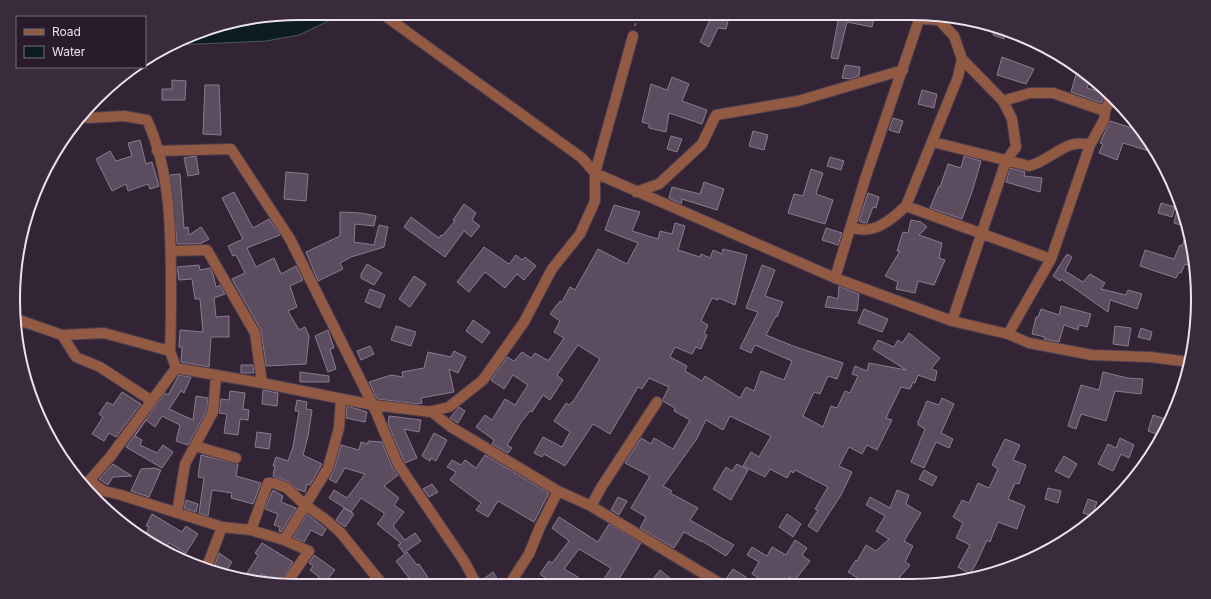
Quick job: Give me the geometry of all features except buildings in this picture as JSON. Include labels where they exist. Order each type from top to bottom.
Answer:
[{"type":"street","points":[[391,20],[582,158],[595,174],[835,278],[952,321],[1008,334],[1029,342],[1092,355],[1150,357],[1184,361]]},
{"type":"street","points":[[835,278],[866,176],[920,20]]},
{"type":"street","points":[[940,22],[954,36],[962,59],[1003,101],[1012,119],[1016,147],[1006,161],[952,321]]},
{"type":"street","points":[[428,412],[449,407],[483,380],[524,322],[552,269],[580,234],[595,201],[595,174],[633,36]]},
{"type":"street","points":[[851,227],[857,229],[872,229],[884,225],[906,206],[958,77],[962,59]]},
{"type":"street","points":[[636,192],[659,184],[702,144],[716,115],[798,101],[903,70]]},
{"type":"street","points":[[1003,101],[1030,93],[1053,93],[1105,111]]},
{"type":"street","points":[[1008,334],[1051,259],[1090,145],[1104,120],[1105,111],[1109,102]]},
{"type":"street","points":[[87,117],[124,116],[147,120],[152,132],[163,174],[170,223],[170,351],[176,368]]},
{"type":"street","points":[[933,142],[974,151],[1006,161],[1029,166],[1037,164],[1061,148],[1075,142],[1090,145]]},
{"type":"street","points":[[157,151],[231,150],[290,239],[373,405],[398,464],[464,561],[474,579]]},
{"type":"street","points":[[906,206],[1051,259]]},
{"type":"street","points":[[171,251],[207,250],[255,333],[262,383]]},
{"type":"street","points":[[21,321],[62,335],[104,333],[170,351]]},
{"type":"street","points":[[62,335],[76,357],[100,368],[152,401]]},
{"type":"street","points":[[87,481],[152,401],[176,368]]},
{"type":"street","points":[[176,368],[373,405],[432,412],[452,427],[558,491],[592,506],[713,579]]},
{"type":"street","points":[[177,513],[185,464],[213,412],[216,376]]},
{"type":"street","points":[[284,540],[328,468],[339,428],[341,399]]},
{"type":"street","points":[[592,506],[602,486],[657,402]]},
{"type":"street","points":[[195,446],[236,458]]},
{"type":"street","points":[[88,483],[104,491],[222,527],[251,530],[284,540],[308,551],[289,578]]},
{"type":"street","points":[[251,530],[268,483],[274,483],[287,488],[305,505],[340,532],[378,579]]},
{"type":"street","points":[[513,579],[529,554],[540,527],[558,491]]},
{"type":"street","points":[[208,563],[222,527]]},
{"type":"water","points":[[330,20],[299,35],[266,41],[185,45],[210,35],[245,25],[263,22]]}]
